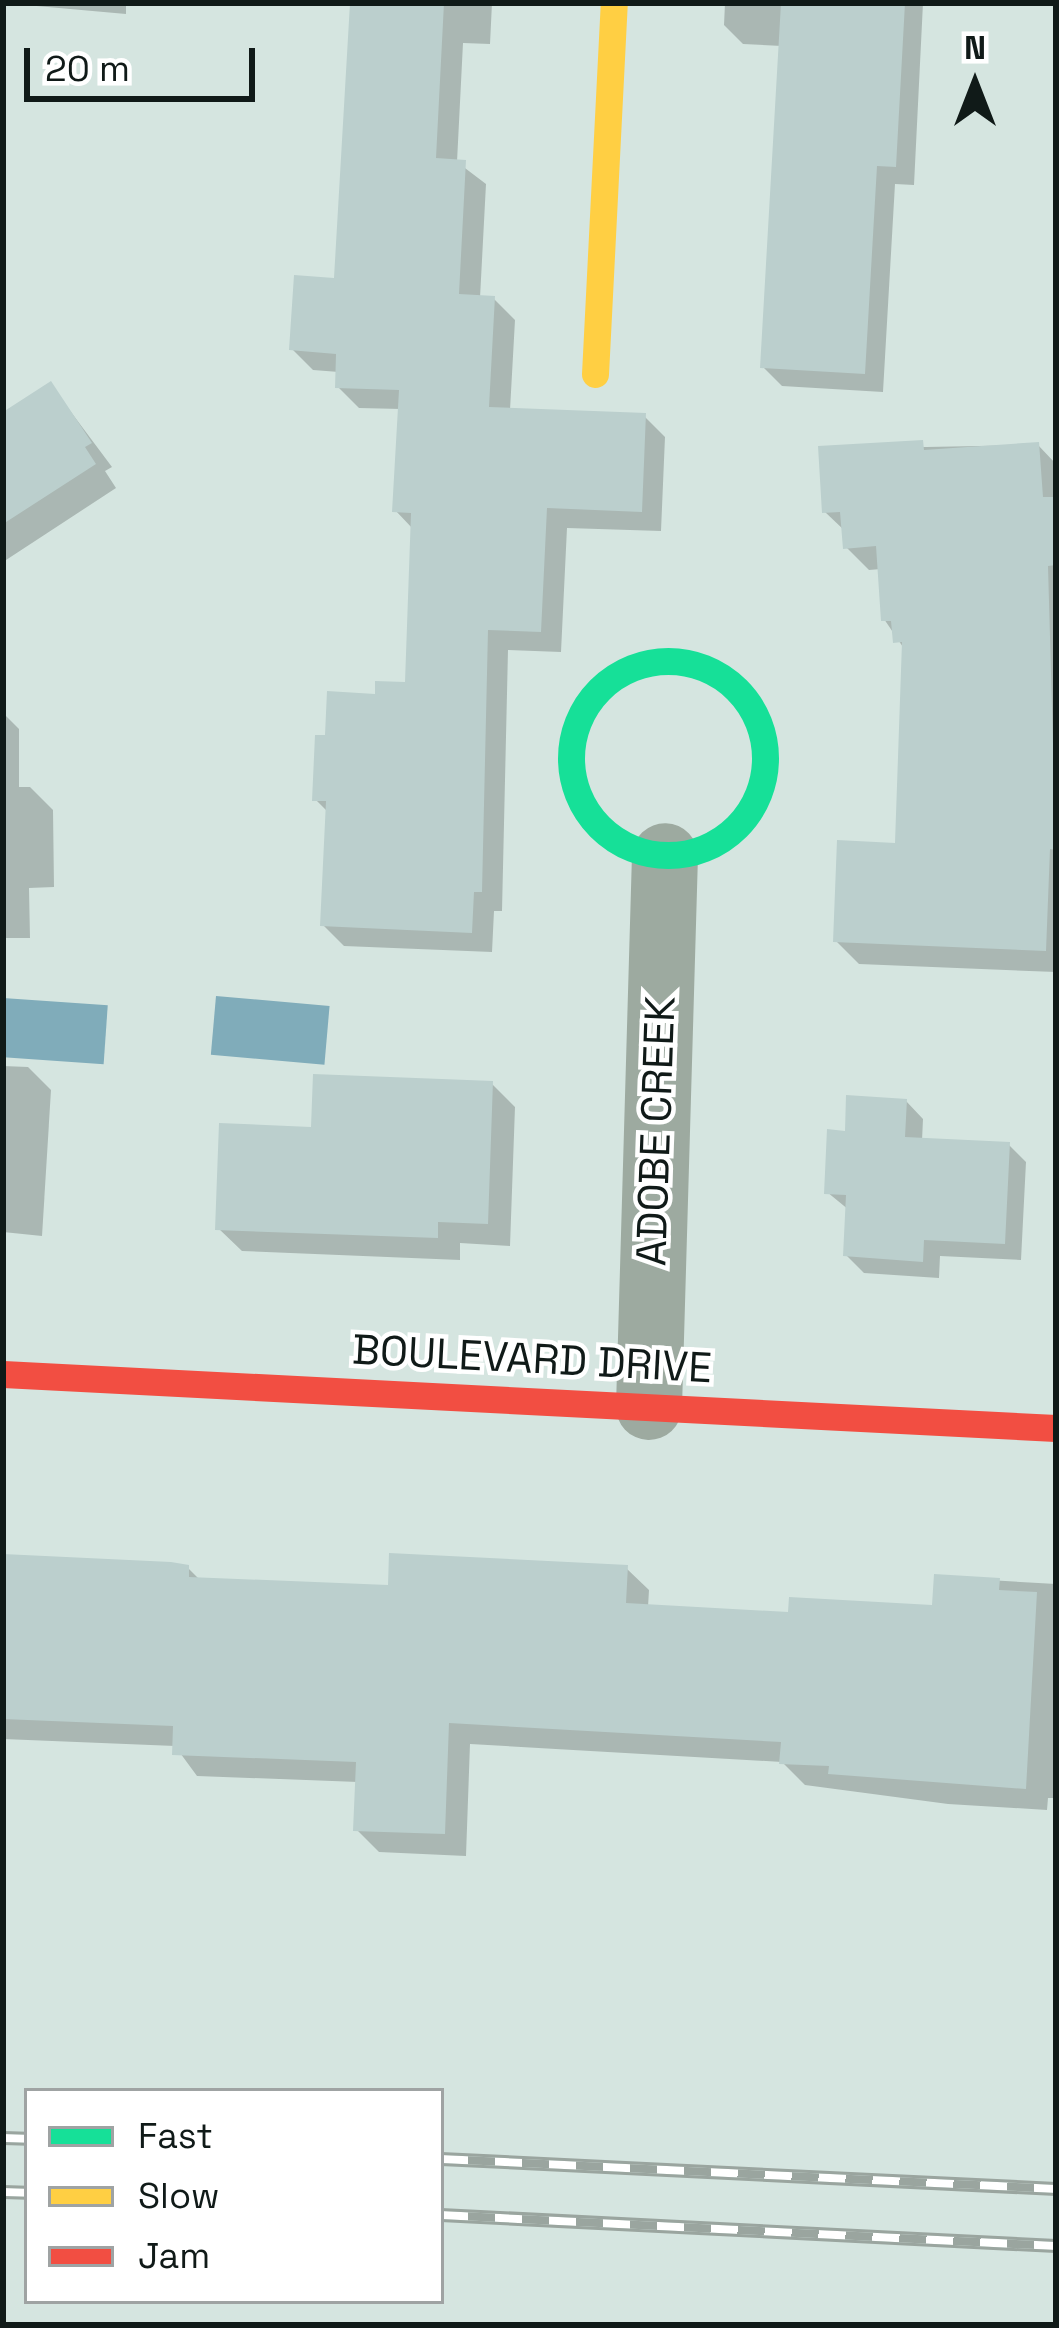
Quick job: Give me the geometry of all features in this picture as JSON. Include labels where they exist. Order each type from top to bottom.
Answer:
[{"type":"street","points":[[595,374],[614,3]]},
{"type":"street","points":[[668,661],[713,671],[749,702],[766,745],[762,786],[743,822],[709,848],[664,856],[635,850],[595,825],[573,788],[570,740],[590,698],[625,670],[668,661]]},
{"type":"street","name":"ADOBE CREEK","points":[[649,1407],[664,856]]},
{"type":"street","name":"BOULEVARD DRIVE","points":[[3,1373],[1056,1428]]},
{"type":"water","points":[[216,996],[330,1006],[324,1065],[211,1055]]},
{"type":"water","points":[[3,998],[108,1005],[104,1064],[3,1057]]},
{"type":"building","points":[[350,3],[444,3],[436,158],[466,160],[459,294],[495,296],[489,407],[646,413],[642,512],[547,508],[541,632],[488,630],[482,892],[474,892],[472,933],[320,926],[326,801],[312,801],[315,735],[325,735],[327,691],[375,694],[375,681],[405,682],[411,513],[392,512],[399,390],[335,388],[336,354],[289,350],[294,275],[334,278]]},
{"type":"building","points":[[781,3],[905,3],[896,167],[877,166],[865,374],[760,368]]},
{"type":"building","points":[[51,381],[92,443],[85,447],[96,464],[3,524],[3,412]]},
{"type":"building","points":[[923,440],[924,450],[1039,442],[1043,497],[1056,497],[1056,565],[1048,566],[1056,850],[1050,849],[1046,951],[833,942],[837,840],[895,843],[902,642],[893,643],[891,621],[881,621],[876,546],[843,549],[840,512],[822,513],[818,446]]},
{"type":"building","points":[[313,1074],[493,1081],[488,1224],[438,1222],[438,1238],[215,1230],[219,1123],[311,1127]]},
{"type":"building","points":[[846,1095],[907,1099],[905,1137],[1010,1142],[1005,1244],[924,1240],[923,1262],[843,1256],[846,1195],[824,1194],[827,1129],[845,1131]]},
{"type":"building","points":[[389,1553],[628,1565],[626,1603],[788,1612],[789,1597],[932,1605],[934,1574],[1000,1578],[999,1590],[1037,1592],[1026,1789],[828,1774],[829,1766],[779,1764],[781,1742],[449,1723],[445,1834],[353,1831],[356,1762],[172,1755],[173,1726],[3,1719],[3,1554],[171,1562],[189,1565],[189,1577],[388,1585]]},
{"type":"railway","points":[[3,2138],[24,2139]]},
{"type":"railway","points":[[444,2159],[1056,2189]]},
{"type":"railway","points":[[3,2192],[24,2193]]},
{"type":"railway","points":[[444,2215],[1056,2246]]},
{"type":"traffic: fast","points":[[668,661],[705,668],[737,689],[758,721],[765,758],[758,795],[737,827],[705,848],[668,855],[631,848],[599,827],[578,795],[571,758],[578,721],[599,689],[631,668],[668,661]]},
{"type":"traffic: slow","points":[[595,374],[614,3]]},
{"type":"traffic: jam","points":[[3,1374],[1056,1428]]}]
